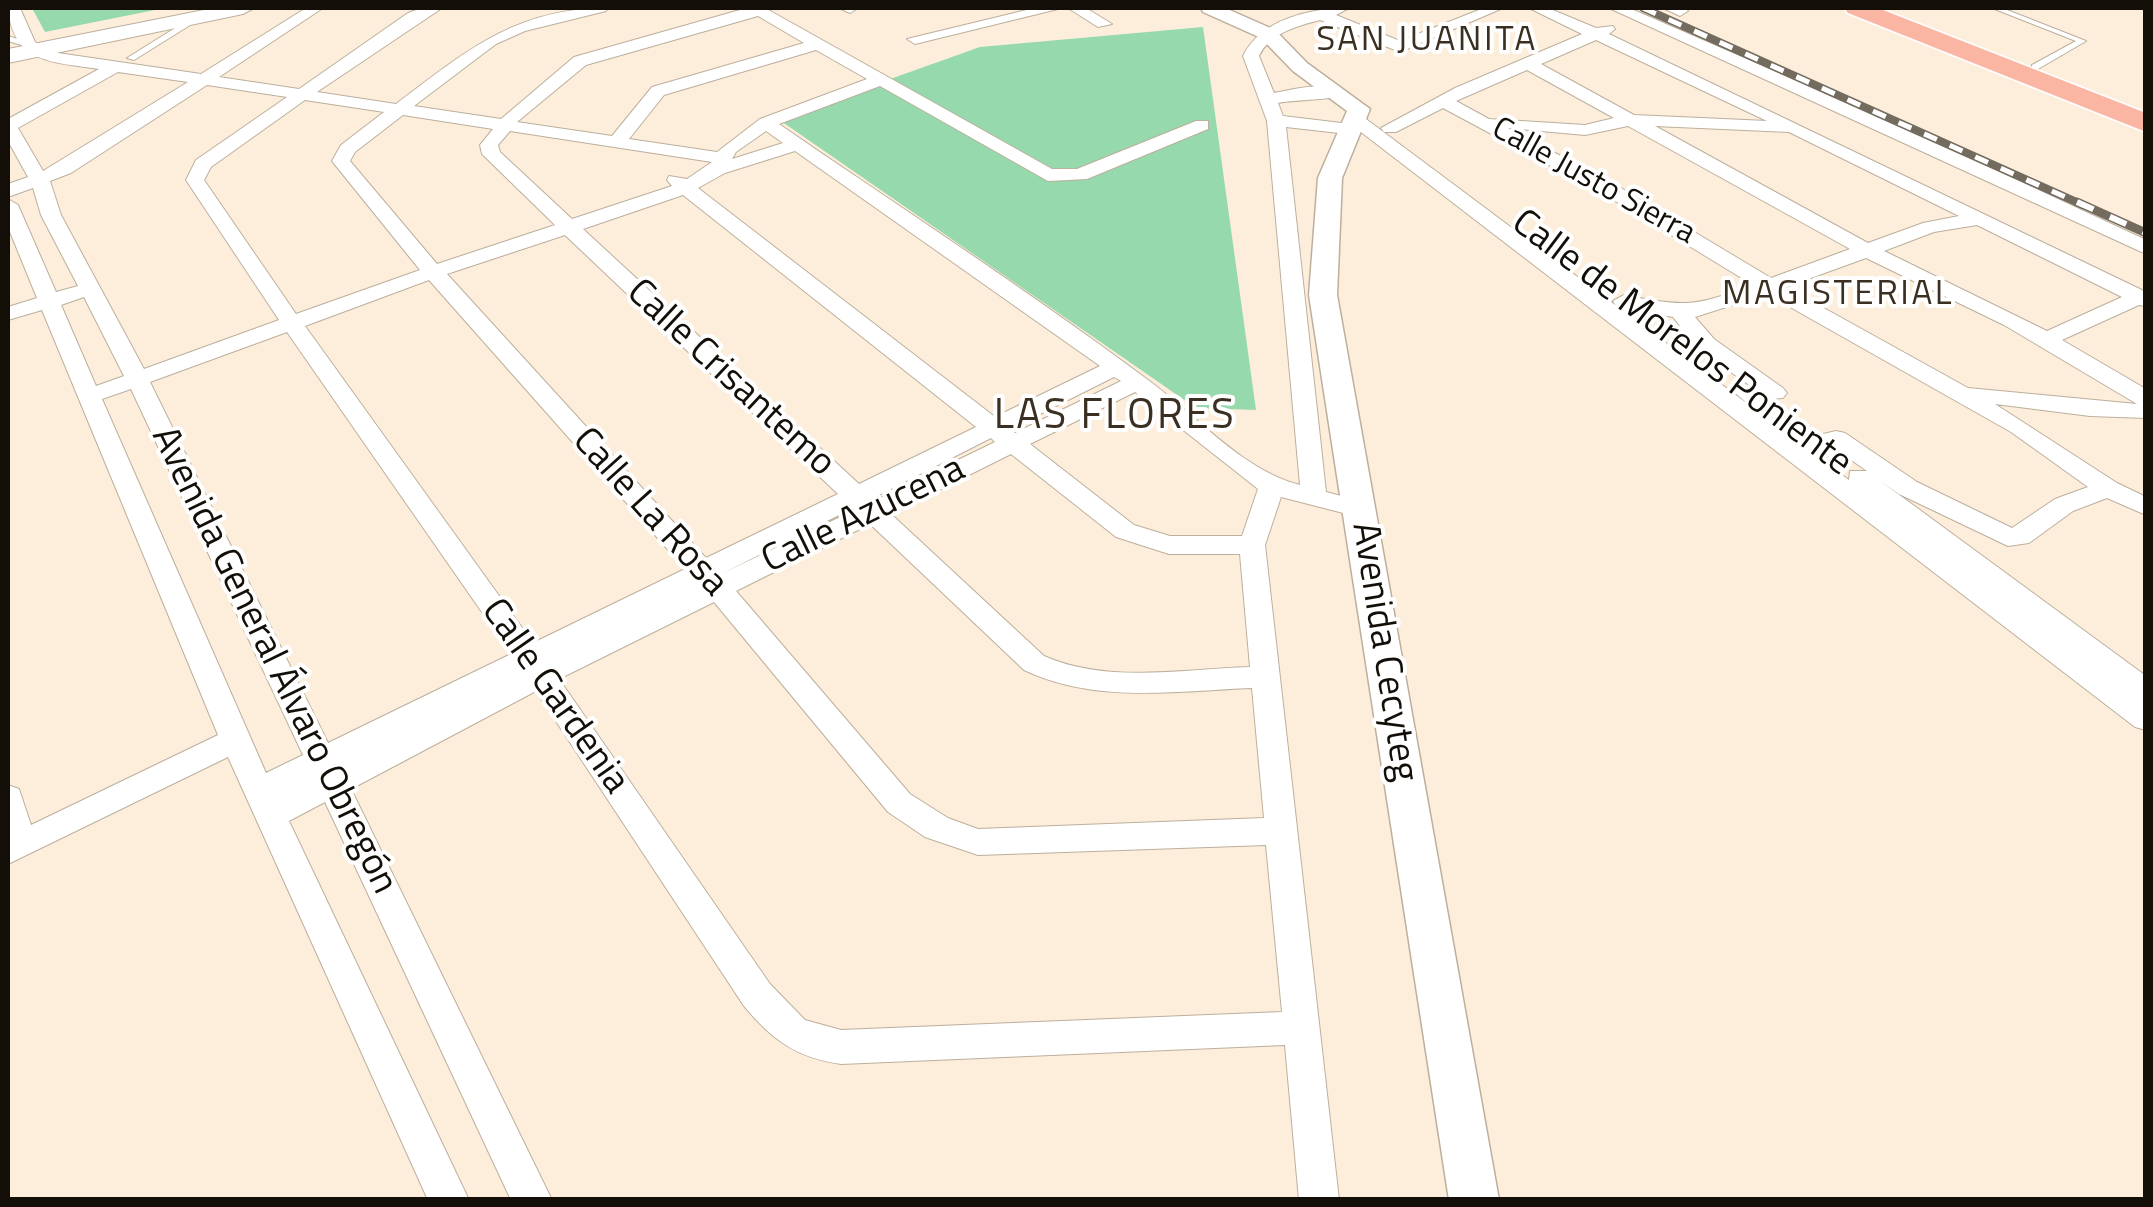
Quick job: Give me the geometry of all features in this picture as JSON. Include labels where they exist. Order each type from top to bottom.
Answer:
[{"type":"highway","points":[[1857,8],[2146,123]]},
{"type":"highway","points":[[1885,8],[2146,110]]},
{"type":"main road","points":[[24,43],[243,8]]},
{"type":"street","points":[[12,8],[24,43]]},
{"type":"street","points":[[8,192],[40,180],[316,8]]},
{"type":"street","name":"Calle Gardenia","points":[[434,8],[414,16],[202,164],[196,180],[757,995],[787,1032],[812,1044],[841,1047],[1302,1028]]},
{"type":"street","name":"Calle La Rosa","points":[[600,8],[506,32],[347,149],[341,161],[429,268],[710,580],[899,803],[948,836],[978,842],[1282,831]]},
{"type":"street","points":[[915,39],[1054,8]]},
{"type":"street","points":[[1076,8],[1104,24]]},
{"type":"street","name":"Calle de Morelos Poniente","points":[[1210,8],[1257,22],[1358,116],[1815,445]]},
{"type":"street","points":[[1314,498],[1276,121],[1252,50],[1257,22],[1322,16],[1342,8]]},
{"type":"street","points":[[1322,16],[1400,47],[1496,8]]},
{"type":"street","points":[[1536,8],[1598,32],[1982,218]]},
{"type":"street","points":[[1618,8],[1850,110],[2017,190],[2032,219],[2142,298]]},
{"type":"street","points":[[507,121],[580,61],[757,9],[1048,175],[1080,175],[1202,125]]},
{"type":"street","points":[[1276,121],[1358,116],[1443,101],[1598,32],[1642,19]]},
{"type":"street","points":[[1561,48],[1567,20]]},
{"type":"street","points":[[24,43],[131,58],[211,76]]},
{"type":"street","points":[[24,43],[113,68],[211,76],[618,139],[705,170],[1005,436],[1125,532],[1170,545],[1252,545]]},
{"type":"street","points":[[618,139],[658,91],[818,44]]},
{"type":"street","points":[[8,126],[131,58]]},
{"type":"street","points":[[1527,64],[1864,249],[2045,340],[2146,399]]},
{"type":"street","points":[[705,170],[766,123],[881,80]]},
{"type":"street","points":[[1270,99],[1307,92],[1358,116]]},
{"type":"street","name":"Calle Justo Sierra","points":[[1443,101],[1630,200],[1770,286],[2037,438],[2104,487],[2146,507]]},
{"type":"street","points":[[1482,121],[1584,130],[1632,120],[1795,127],[1850,110]]},
{"type":"street","name":"Calle de Morelos Poniente","points":[[1358,116],[1508,224],[1723,365],[2146,720]]},
{"type":"street","name":"Avenida Cecyteg","points":[[1358,116],[1330,178],[1323,295],[1474,1200]]},
{"type":"street","name":"Calle Crisantemo","points":[[507,121],[490,145],[491,154],[1034,663],[1050,673],[1084,682],[1264,677]]},
{"type":"street","points":[[766,123],[1127,375],[1246,470],[1272,486],[1359,509]]},
{"type":"street","name":"Avenida General Álvaro Obregón","points":[[8,126],[40,180],[51,215],[133,371],[532,1200]]},
{"type":"street","points":[[87,389],[705,170],[796,145]]},
{"type":"street","points":[[1959,207],[2017,190]]},
{"type":"street","name":"Avenida General Álvaro Obregón","points":[[8,205],[235,740],[449,1200]]},
{"type":"street","points":[[1624,301],[1680,312],[1706,309],[1930,227],[1982,218],[2032,219],[2146,248]]},
{"type":"street","points":[[8,314],[89,289]]},
{"type":"street","points":[[2045,340],[2142,298]]},
{"type":"street","points":[[1680,312],[1690,330],[1723,365]]},
{"type":"street","name":"Calle Azucena","points":[[266,803],[534,666],[1127,375]]},
{"type":"street","points":[[1954,391],[2090,409],[2146,410]]},
{"type":"street","points":[[1815,445],[2008,537],[2020,538],[2064,505],[2104,487]]},
{"type":"street","points":[[1272,486],[1252,545],[1319,1200]]},
{"type":"street","name":"Calle de Morelos Poniente","points":[[1955,562],[2146,692]]},
{"type":"street","points":[[8,798],[14,848],[235,740]]},
{"type":"lane","points":[[1996,8],[2082,41],[2035,67]]},
{"type":"lane","points":[[131,58],[207,12]]},
{"type":"green space","points":[[32,8],[165,8],[45,32]]},
{"type":"green space","points":[[1203,27],[1256,410],[1196,408],[778,119],[980,47]]},
{"type":"railway","points":[[1643,8],[2083,205]]},
{"type":"railway","points":[[2077,202],[2146,233]]},
{"type":"district","name":"SAN JUANITA","points":[[1427,41]]},
{"type":"district","name":"MAGISTERIAL","points":[[1838,295]]},
{"type":"district","name":"LAS FLORES","points":[[1115,418]]}]
